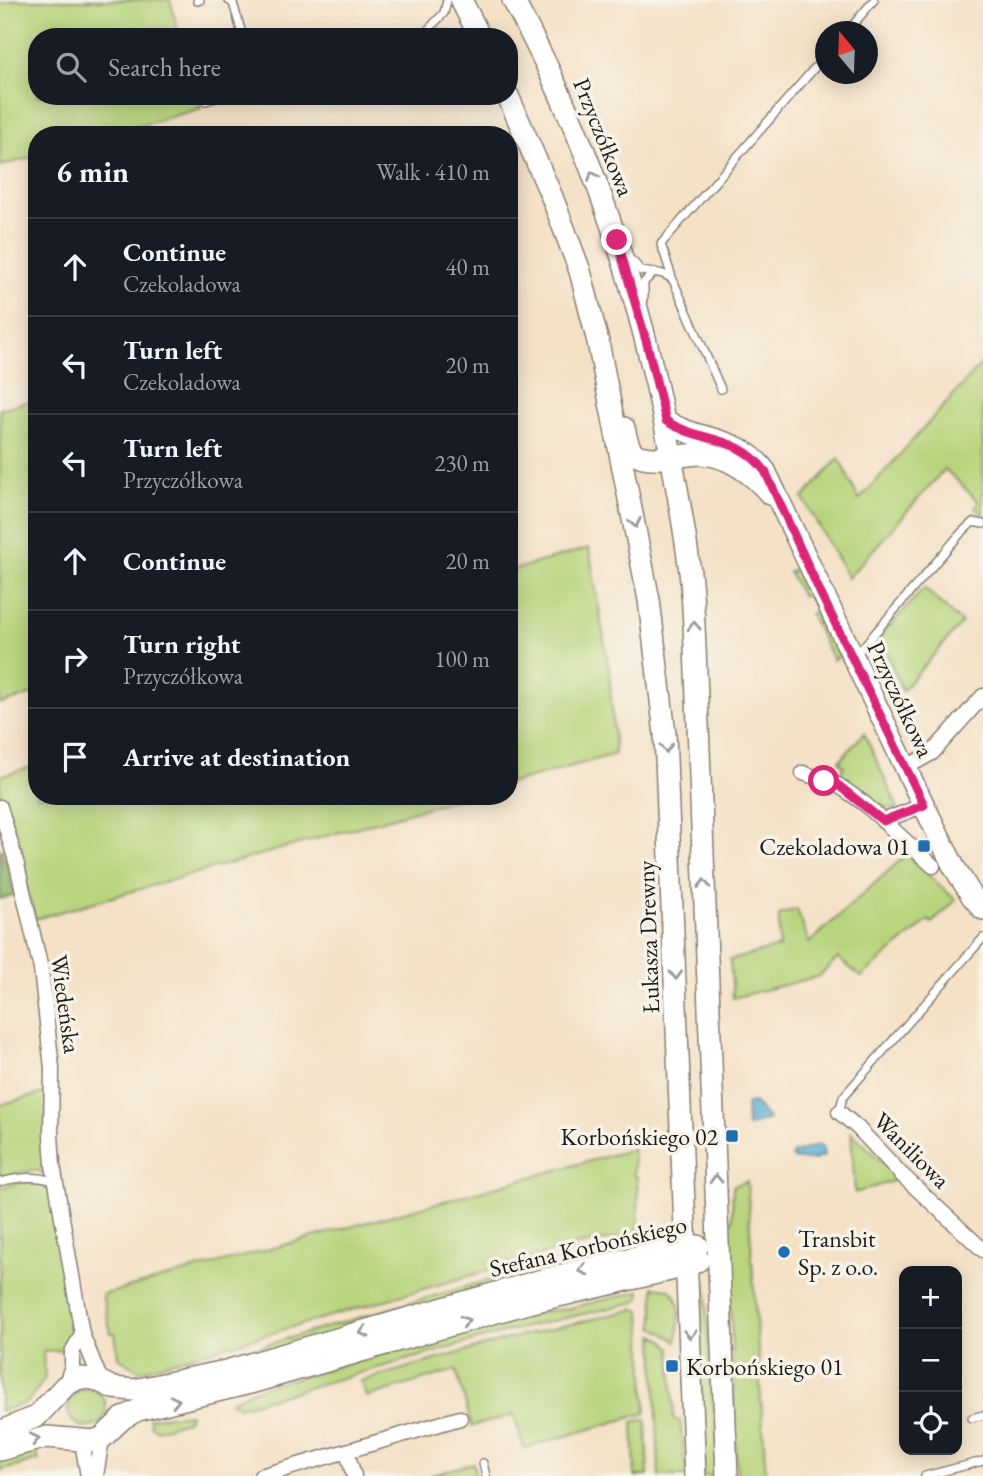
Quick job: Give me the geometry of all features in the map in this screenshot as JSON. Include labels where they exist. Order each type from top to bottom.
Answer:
[{"type":"main road","points":[[461,0],[475,28]]},
{"type":"main road","name":"Przyczółkowa","points":[[513,0],[579,138],[622,257],[666,421],[711,447],[752,477],[780,507],[905,768],[960,876],[983,909]]},
{"type":"main road","points":[[512,105],[573,250],[585,260],[624,429],[626,452],[640,457],[671,450],[711,447]]},
{"type":"main road","name":"Łukasza Drewny","points":[[573,250],[592,313],[609,401],[626,452],[649,600],[665,734],[695,1476]]},
{"type":"main road","points":[[666,421],[683,519],[693,606],[727,1476]]},
{"type":"main road","points":[[683,519],[690,506],[687,483],[689,475],[711,447]]},
{"type":"main road","name":"Stefana Korbońskiego","points":[[0,1450],[47,1437],[92,1436],[131,1413],[144,1409],[254,1382],[718,1247]]},
{"type":"main road","name":"Stefana Korbońskiego","points":[[62,1389],[79,1378],[94,1378],[113,1388],[134,1390],[236,1368],[538,1281],[686,1256]]},
{"type":"main road","points":[[62,1389],[55,1402],[57,1422],[92,1436],[118,1410],[117,1401],[108,1386],[101,1381]]},
{"type":"main road","points":[[0,1432],[37,1416],[62,1389]]},
{"type":"street","points":[[905,768],[932,753],[983,696]]},
{"type":"street","points":[[803,773],[838,785],[933,866]]},
{"type":"street","points":[[883,821],[924,805]]},
{"type":"street","name":"Wiedeńska","points":[[0,807],[5,844],[41,969],[52,1068],[53,1165],[82,1334],[101,1381]]},
{"type":"street","name":"Waniliowa","points":[[839,1112],[875,1143],[983,1250]]},
{"type":"street","name":"Wiedeńska","points":[[62,1389],[72,1366],[72,1352],[82,1334]]},
{"type":"street","points":[[261,1476],[460,1419]]},
{"type":"street","points":[[89,1476],[92,1436]]},
{"type":"street","points":[[92,1436],[96,1476]]},
{"type":"street","points":[[347,1452],[354,1476]]},
{"type":"lane","points":[[228,0],[233,3],[240,28]]},
{"type":"lane","points":[[429,28],[444,13],[447,0]]},
{"type":"lane","points":[[856,21],[874,0]]},
{"type":"lane","points":[[721,389],[673,280],[661,244],[815,67]]},
{"type":"lane","points":[[622,257],[633,261],[641,271],[665,273],[673,280]]},
{"type":"lane","points":[[638,310],[644,296],[644,282],[655,272]]},
{"type":"lane","points":[[853,658],[961,533],[973,523],[983,524]]},
{"type":"lane","points":[[839,1112],[843,1097],[983,938]]},
{"type":"lane","points":[[0,1182],[31,1177],[57,1182]]},
{"type":"lane","points":[[972,1418],[983,1415]]},
{"type":"lane","points":[[925,1476],[983,1461]]},
{"type":"lane","points":[[483,1463],[486,1476]]},
{"type":"green space","points":[[15,0],[170,0],[178,28],[28,28],[28,105],[200,105],[201,108],[140,126],[28,126],[28,158],[0,166],[0,4]]},
{"type":"green space","points":[[983,362],[983,514],[975,508],[979,502],[945,469],[848,578],[803,498],[839,458],[859,500]]},
{"type":"green space","points":[[28,401],[28,696],[0,704],[0,409]]},
{"type":"green space","points":[[589,548],[609,670],[615,754],[518,781],[518,568]]},
{"type":"green space","points":[[800,567],[811,592],[802,597],[789,572]]},
{"type":"green space","points":[[924,588],[962,623],[902,691],[880,637]]},
{"type":"green space","points":[[819,610],[841,656],[833,660],[810,614]]},
{"type":"green space","points":[[864,733],[898,808],[875,804],[843,782],[841,772],[844,766],[839,761]]},
{"type":"green space","points":[[28,768],[28,805],[435,805],[35,919],[0,792],[0,776]]},
{"type":"green space","points":[[2,849],[15,895],[0,899],[0,850]]},
{"type":"green space","points":[[906,855],[956,900],[932,923],[929,920],[861,977],[838,958],[819,976],[733,998],[730,960],[779,947],[779,915],[797,909],[809,943]]},
{"type":"green space","points":[[47,1092],[50,1175],[34,1170],[0,1177],[0,1105]]},
{"type":"green space","points":[[851,1132],[895,1174],[893,1181],[855,1193]]},
{"type":"green space","points":[[633,1149],[634,1176],[637,1177],[637,1235],[576,1245],[140,1371],[118,1357],[115,1333],[111,1333],[102,1295]]},
{"type":"green space","points":[[29,1180],[39,1181],[52,1190],[72,1338],[64,1350],[43,1352],[45,1378],[27,1403],[0,1411],[0,1188]]},
{"type":"green space","points":[[747,1181],[766,1476],[737,1476],[727,1222],[732,1221],[733,1186]]},
{"type":"green space","points":[[530,1268],[533,1270],[515,1280],[237,1362],[142,1381]]},
{"type":"green space","points":[[703,1279],[706,1284],[710,1387],[720,1476],[703,1476],[697,1281]]},
{"type":"green space","points":[[654,1287],[669,1289],[677,1300],[680,1313],[677,1341],[654,1327]]},
{"type":"green space","points":[[640,1291],[636,1302],[513,1330],[239,1407],[231,1401],[255,1389],[528,1313],[566,1309]]},
{"type":"green space","points":[[636,1309],[641,1311],[646,1413],[524,1448],[514,1415],[472,1426],[456,1370],[366,1397],[361,1381],[512,1338]]},
{"type":"green space","points":[[654,1335],[671,1348],[674,1420],[680,1421],[687,1476],[659,1476]]},
{"type":"green space","points":[[87,1389],[100,1395],[106,1408],[100,1421],[87,1427],[74,1421],[68,1408],[74,1395]]},
{"type":"green space","points":[[190,1414],[186,1421],[157,1430],[151,1427],[149,1418]]},
{"type":"green space","points":[[646,1419],[648,1476],[635,1476],[633,1422]]},
{"type":"green space","points":[[34,1445],[39,1460],[0,1471],[0,1457]]},
{"type":"green space","points":[[473,1463],[476,1476],[429,1476]]},
{"type":"water","points":[[754,1103],[769,1119],[747,1127],[746,1104]]},
{"type":"water","points":[[822,1146],[824,1156],[814,1160],[795,1160],[792,1157],[793,1153]]},
{"type":"place","name":"Czekoladowa 01","points":[[924,846]]},
{"type":"place","name":"Korbońskiego 02","points":[[732,1136]]},
{"type":"place","name":"Transbit Sp. z o.o.","points":[[784,1252]]},
{"type":"place","name":"Korbońskiego 01","points":[[672,1366]]},
{"type":"route","points":[[617,240],[666,421],[691,434],[705,435],[735,444],[753,456],[770,478],[780,507],[820,592],[924,805],[883,821],[838,785],[824,781]]}]
